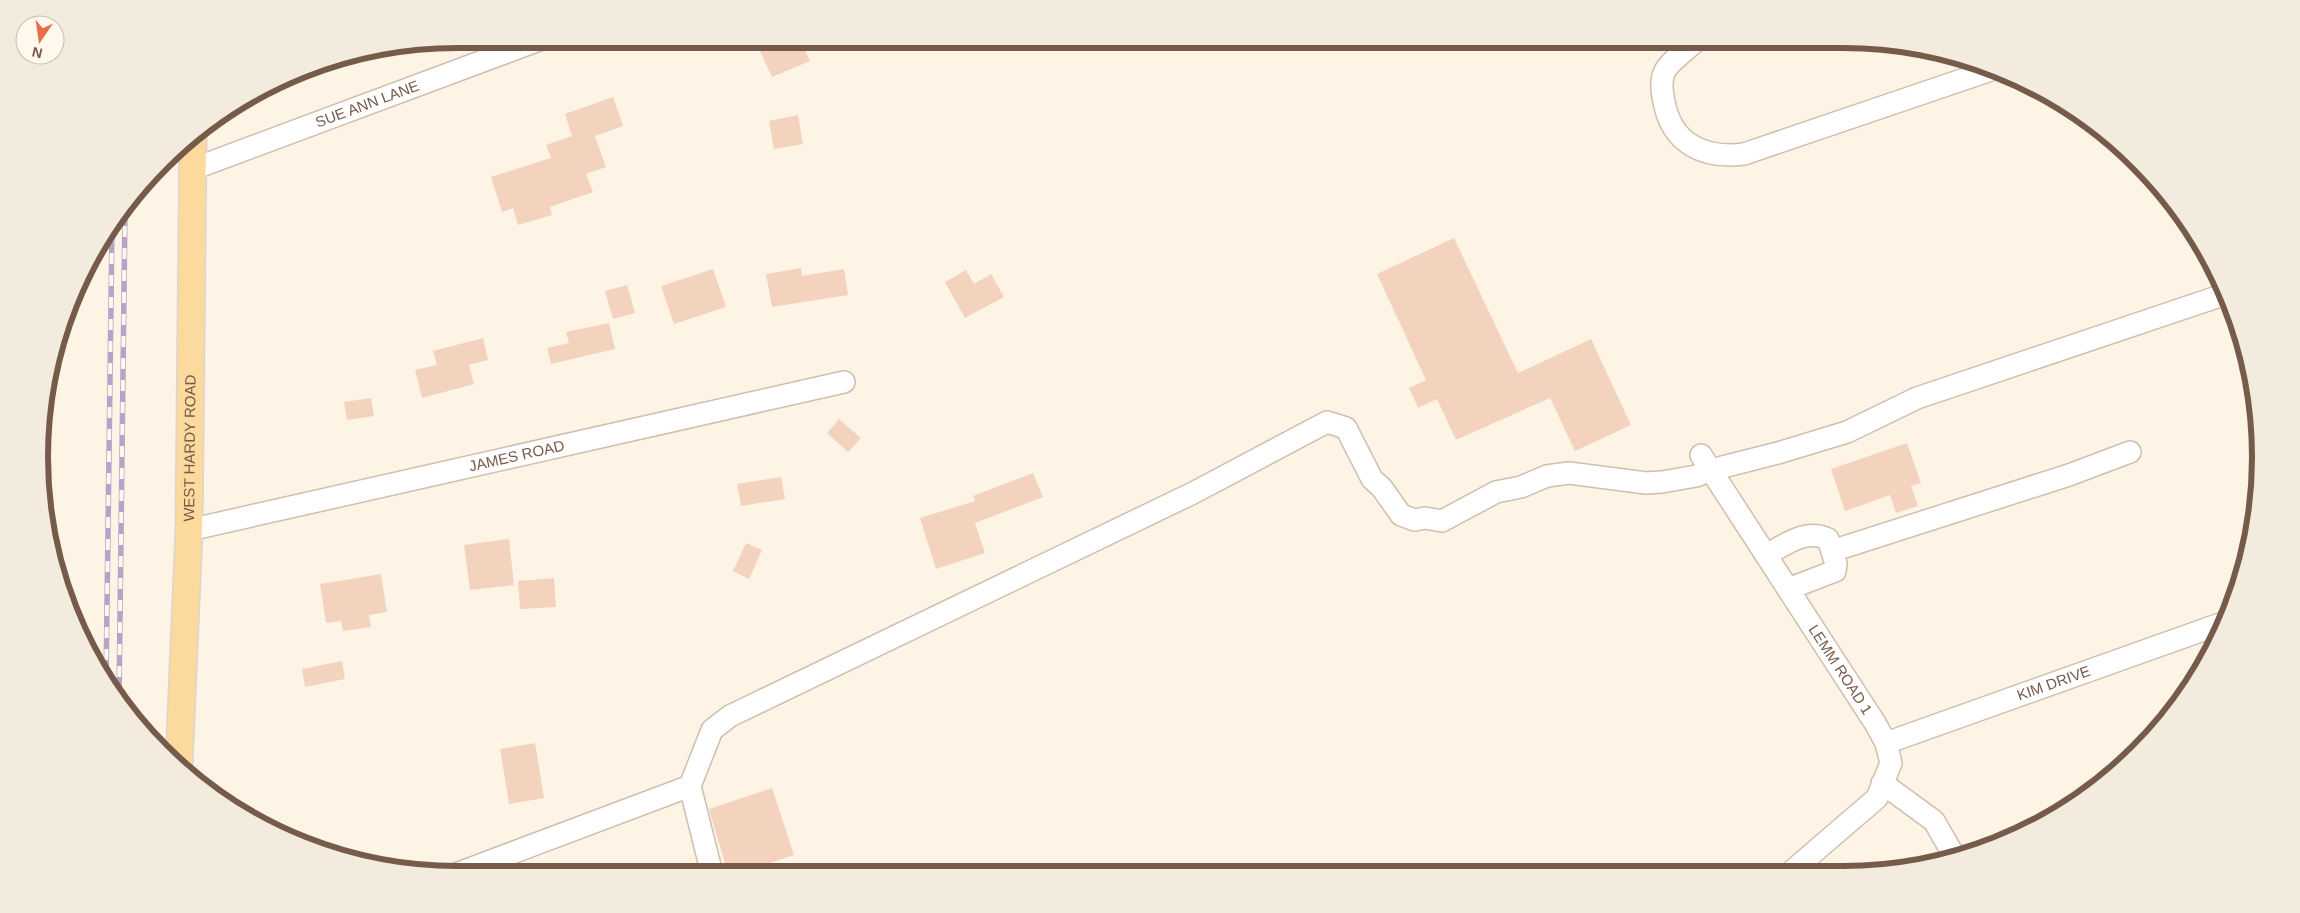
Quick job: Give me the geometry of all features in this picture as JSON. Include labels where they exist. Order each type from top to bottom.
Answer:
[{"type":"main road","name":"WEST HARDY ROAD","points":[[179,757],[189,530],[193,144]]},
{"type":"street","name":"SUE ANN LANE","points":[[193,169],[518,48]]},
{"type":"street","points":[[1688,48],[1665,70],[1662,83],[1667,117],[1676,132],[1687,143],[1722,156],[1744,154],[1984,72]]},
{"type":"street","points":[[710,866],[690,786],[712,730],[730,716],[1193,493],[1327,422],[1346,428],[1372,479],[1382,488],[1401,515],[1415,520],[1424,518],[1442,521],[1496,492],[1521,487],[1547,476],[1569,473],[1646,483],[1696,476],[1706,462],[1847,432],[1916,398],[2219,296]]},
{"type":"street","name":"JAMES ROAD","points":[[189,530],[844,382]]},
{"type":"street","points":[[1832,551],[2069,475],[2130,452]]},
{"type":"street","name":"LEMM ROAD 1","points":[[1706,462],[1875,723],[1886,743],[1890,763],[1876,798],[1798,866]]},
{"type":"street","points":[[1766,555],[1803,536],[1819,534],[1828,539],[1836,564],[1835,571],[1788,589]]},
{"type":"street","name":"KIM DRIVE","points":[[1886,743],[2215,626]]},
{"type":"street","points":[[1882,783],[1934,821],[1951,851]]},
{"type":"street","points":[[477,866],[690,786]]},
{"type":"building","points":[[758,48],[804,48],[810,61],[772,77]]},
{"type":"building","points":[[613,97],[623,126],[595,136],[606,167],[586,174],[593,192],[550,207],[552,215],[518,225],[513,208],[502,212],[491,177],[551,158],[546,145],[572,136],[565,114]]},
{"type":"building","points":[[798,115],[803,144],[774,149],[769,121]]},
{"type":"building","points":[[1454,238],[1518,373],[1591,339],[1631,425],[1575,451],[1550,398],[1456,440],[1437,399],[1418,408],[1409,388],[1426,380],[1377,274]]},
{"type":"building","points":[[801,268],[802,276],[844,269],[848,295],[772,307],[766,274]]},
{"type":"building","points":[[713,269],[726,307],[674,324],[661,286]]},
{"type":"building","points":[[966,270],[974,284],[991,274],[1004,297],[965,318],[945,282]]},
{"type":"building","points":[[627,285],[635,313],[613,319],[605,291]]},
{"type":"building","points":[[609,323],[615,349],[551,364],[547,348],[569,343],[566,332]]},
{"type":"building","points":[[483,338],[488,360],[469,365],[474,384],[422,398],[415,370],[437,365],[433,351]]},
{"type":"building","points":[[371,398],[374,416],[347,420],[344,402]]},
{"type":"building","points":[[839,419],[861,438],[848,452],[827,433]]},
{"type":"building","points":[[1907,443],[1921,483],[1911,486],[1918,506],[1896,513],[1890,495],[1845,511],[1831,469]]},
{"type":"building","points":[[1033,473],[1043,497],[975,523],[985,553],[936,569],[920,518],[975,501],[973,496]]},
{"type":"building","points":[[781,477],[785,499],[741,506],[737,484]]},
{"type":"building","points":[[509,539],[514,585],[470,590],[464,545]]},
{"type":"building","points":[[746,543],[762,550],[749,579],[733,571]]},
{"type":"building","points":[[381,574],[387,612],[369,615],[371,627],[343,631],[341,621],[326,623],[320,584]]},
{"type":"building","points":[[554,578],[556,607],[520,609],[518,581]]},
{"type":"building","points":[[342,661],[345,679],[305,687],[302,669]]},
{"type":"building","points":[[535,743],[544,798],[509,804],[500,749]]},
{"type":"building","points":[[772,788],[794,855],[762,866],[726,866],[709,809]]},
{"type":"railway","points":[[119,688],[125,217]]},
{"type":"railway","points":[[106,668],[112,236]]}]
